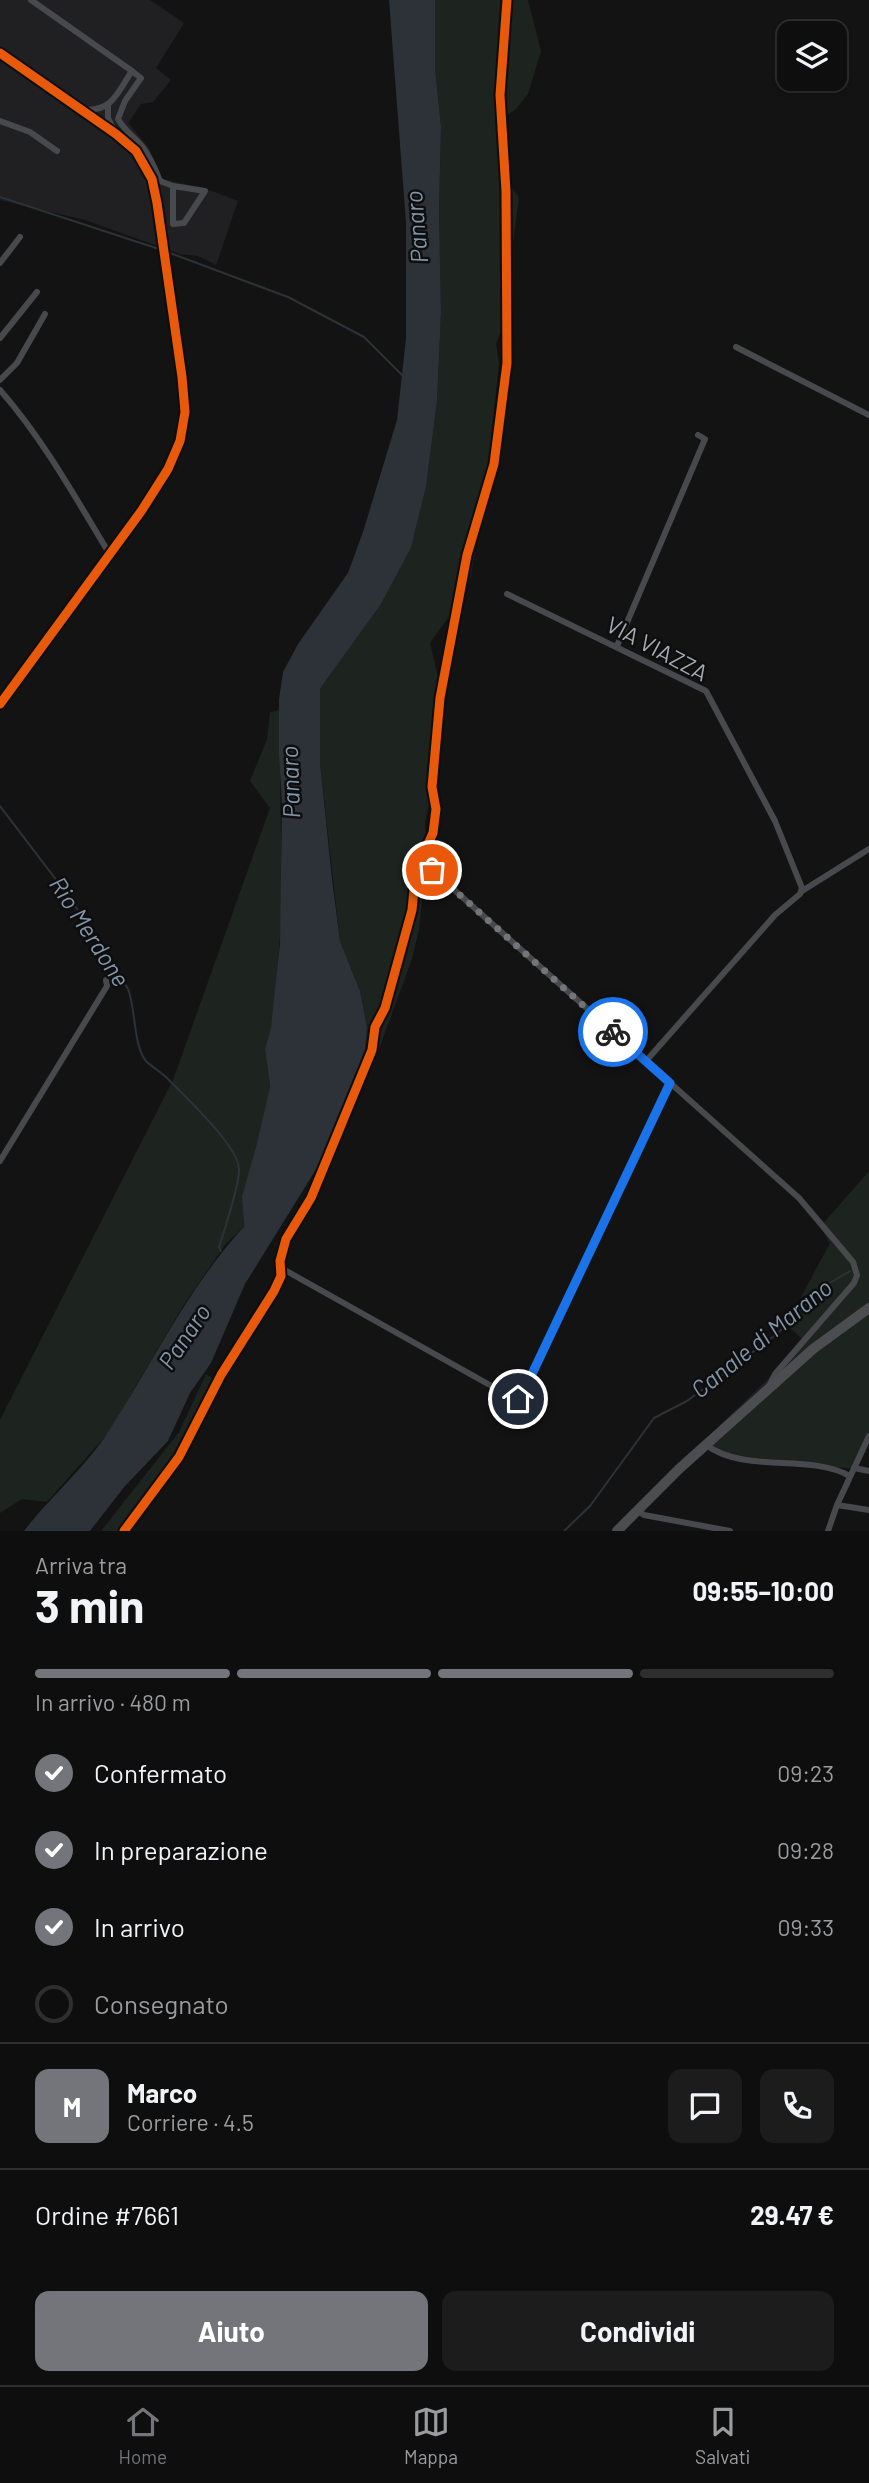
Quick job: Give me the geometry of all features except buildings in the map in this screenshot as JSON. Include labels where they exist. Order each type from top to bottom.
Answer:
[{"type":"main road","points":[[617,1531],[813,1349],[869,1308]]},
{"type":"street","points":[[31,0],[141,78],[125,101],[118,119],[122,127],[142,146],[160,181],[205,191],[184,223],[173,224],[173,186]]},
{"type":"street","points":[[0,53],[116,134],[136,151],[152,179],[185,412],[180,441],[168,469],[0,704]]},
{"type":"street","points":[[83,110],[97,111],[108,106],[132,71]]},
{"type":"street","points":[[108,106],[108,118],[116,134]]},
{"type":"street","points":[[0,121],[30,132],[57,151]]},
{"type":"street","points":[[0,263],[20,237]]},
{"type":"street","points":[[0,338],[37,292]]},
{"type":"street","points":[[0,380],[16,363],[45,314]]},
{"type":"street","points":[[736,347],[869,415]]},
{"type":"street","points":[[0,390],[20,412],[46,450],[110,552]]},
{"type":"street","points":[[617,646],[705,439],[698,435]]},
{"type":"street","name":"VIA VIAZZA","points":[[507,594],[706,691],[775,821],[802,891]]},
{"type":"street","points":[[646,1061],[775,915],[802,891],[869,849]]},
{"type":"street","points":[[432,870],[799,1198],[848,1256],[857,1270],[857,1278],[770,1380],[768,1390]]},
{"type":"street","points":[[0,1161],[107,986],[106,980]]},
{"type":"street","points":[[281,1268],[518,1399],[670,1083]]},
{"type":"street","points":[[828,1531],[837,1504],[869,1436]]},
{"type":"street","points":[[706,1446],[714,1451],[741,1458],[829,1467],[850,1476]]},
{"type":"street","points":[[854,1468],[869,1471]]},
{"type":"street","points":[[837,1504],[869,1510]]},
{"type":"street","points":[[638,1511],[644,1515],[713,1530],[730,1531]]},
{"type":"shaded area","points":[[0,0],[150,0],[184,23],[156,68],[171,80],[153,102],[141,104],[128,123],[149,148],[161,179],[204,188],[238,201],[216,265],[198,256],[180,254],[85,220],[0,200]]},
{"type":"shaded area","points":[[435,0],[528,0],[541,51],[528,94],[516,109],[502,119],[497,135],[506,179],[519,198],[501,331],[496,344],[499,363],[486,486],[471,575],[464,596],[430,643],[444,702],[443,736],[425,823],[427,854],[419,930],[412,959],[372,1068],[365,1049],[367,1027],[360,991],[340,941],[320,763],[320,689],[381,604],[411,548],[426,487],[437,401],[441,312],[441,127],[435,67]]},
{"type":"shaded area","points":[[279,710],[282,905],[276,990],[265,1049],[273,1107],[247,1197],[250,1220],[225,1245],[183,1306],[109,1432],[47,1502],[22,1499],[0,1513],[0,1420],[173,1080],[270,808],[250,781],[267,739],[270,712]]},
{"type":"shaded area","points":[[869,1171],[869,1442],[857,1469],[738,1460],[717,1455],[705,1447],[721,1424],[771,1376],[802,1339],[786,1324],[804,1305],[801,1297],[830,1243],[820,1227]]},
{"type":"shaded area","points":[[206,1374],[212,1378],[163,1489],[130,1531],[101,1531],[179,1432]]},
{"type":"water","points":[[389,0],[435,0],[435,67],[441,127],[441,312],[437,401],[426,487],[411,548],[381,604],[320,689],[320,763],[332,879],[340,941],[360,991],[367,1027],[365,1049],[340,1123],[315,1171],[245,1284],[211,1363],[190,1393],[168,1441],[125,1486],[90,1531],[24,1531],[101,1443],[192,1294],[250,1220],[247,1197],[273,1107],[265,1049],[271,1027],[280,943],[282,804],[279,699],[283,672],[298,644],[348,573],[397,420],[406,338],[406,223]]},
{"type":"waterway","points":[[0,197],[159,249]]},
{"type":"waterway","points":[[170,253],[288,297],[364,337],[404,377]]},
{"type":"waterway","name":"Rio Merdone","points":[[0,806],[70,898],[128,989],[139,1046],[146,1061],[167,1078],[209,1121],[236,1159],[239,1175],[219,1247],[221,1251]]},
{"type":"waterway","name":"Panaro","points":[[250,1232],[247,1197],[275,1088]]},
{"type":"waterway","name":"Canale di Marano","points":[[564,1531],[590,1506],[654,1418],[687,1401],[778,1333],[818,1290],[850,1271]]},
{"type":"cycle path","points":[[124,1531],[179,1457],[221,1375],[281,1276],[280,1261],[286,1239],[311,1198],[372,1050],[375,1027],[385,1008],[412,910],[416,870],[433,833],[436,809],[432,787],[440,698],[467,555],[494,464],[507,363],[506,191],[500,95],[507,0]]},
{"type":"cycle path","points":[[0,53],[116,134],[136,151],[152,179],[185,412],[180,441],[168,469],[142,510],[0,704]]},
{"type":"way so far","points":[[432,870],[613,1032]]},
{"type":"route","points":[[518,1399],[670,1083],[613,1032]]}]
